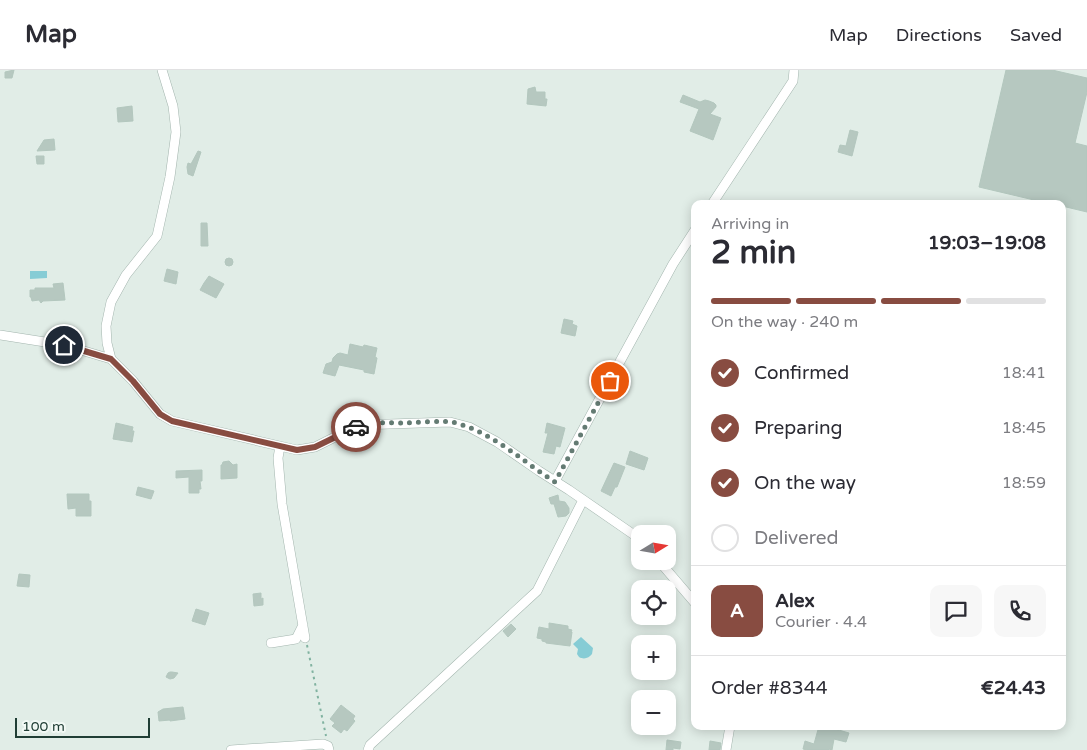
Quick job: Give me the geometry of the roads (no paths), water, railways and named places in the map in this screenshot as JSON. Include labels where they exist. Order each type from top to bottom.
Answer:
[{"type":"street","points":[[111,359],[107,343],[106,326],[111,302],[126,275],[157,236],[170,177],[176,132],[173,106],[162,70]]},
{"type":"street","points":[[715,200],[793,81],[794,70]]},
{"type":"street","points":[[555,482],[673,264],[691,236]]},
{"type":"street","points":[[0,334],[64,345],[111,359],[133,381],[160,414],[172,421],[297,450],[315,447],[359,425],[450,422],[469,427],[497,442],[631,532]]},
{"type":"street","points":[[280,446],[278,458],[282,504],[305,638]]},
{"type":"street","points":[[368,750],[370,745],[537,591],[583,500]]},
{"type":"street","points":[[667,570],[691,598]]},
{"type":"street","points":[[271,643],[296,639],[303,625]]},
{"type":"street","points":[[726,750],[729,730]]},
{"type":"street","points":[[231,750],[324,744],[328,748]]},
{"type":"water","points":[[30,271],[47,271],[47,278],[30,279]]},
{"type":"water","points":[[581,637],[593,648],[592,654],[586,658],[579,657],[577,654],[578,649],[573,644]]}]
